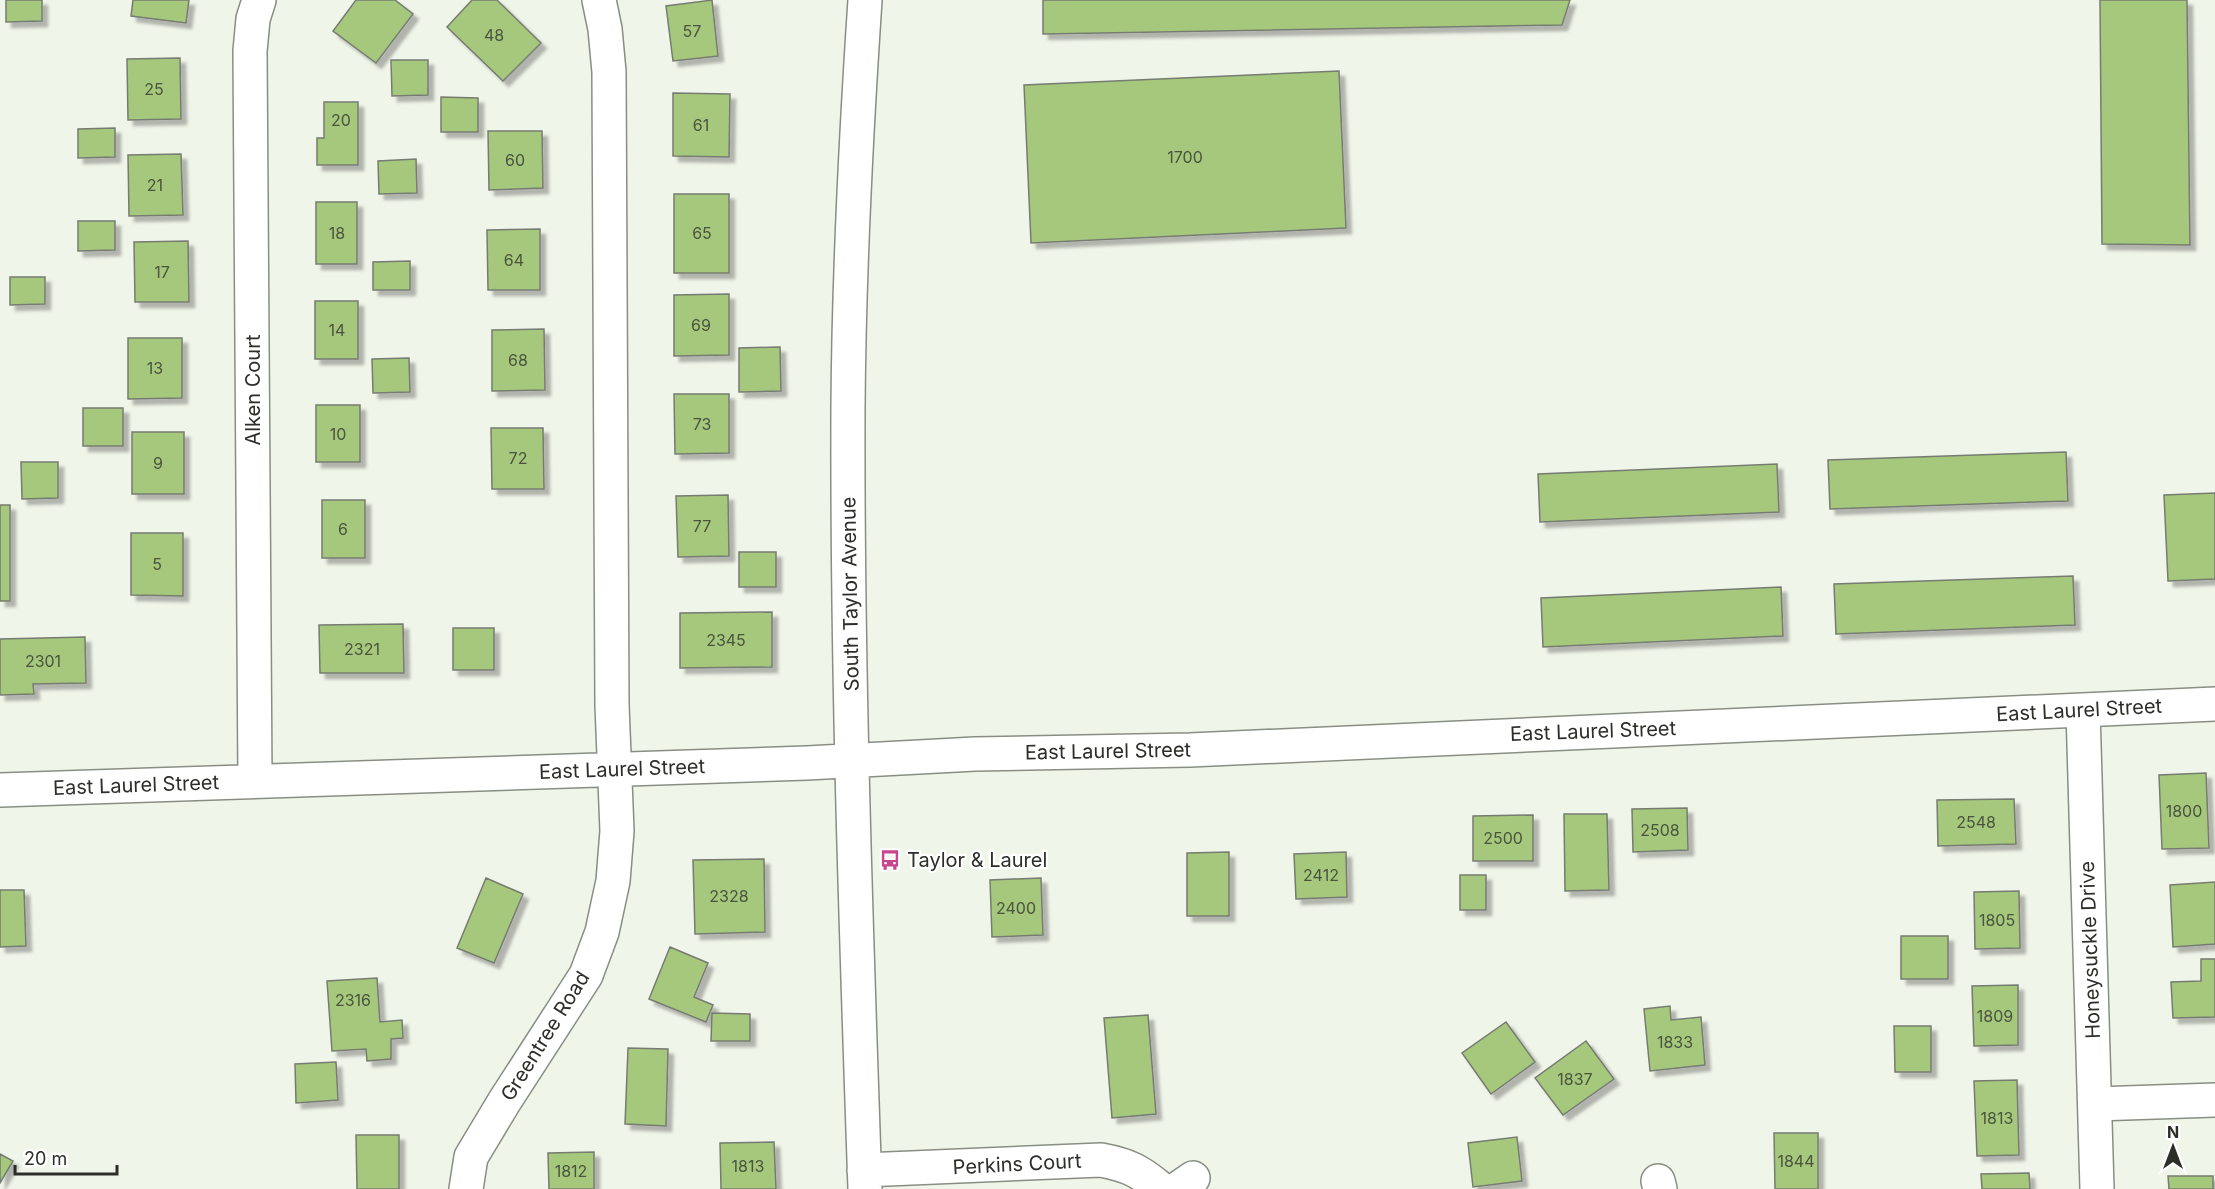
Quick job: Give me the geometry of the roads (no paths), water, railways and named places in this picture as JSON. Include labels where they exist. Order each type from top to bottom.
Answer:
[{"type":"street","name":"Alken Court","points":[[255,781],[250,51],[253,19],[259,0]]},
{"type":"street","points":[[599,0],[605,29],[609,72],[612,705],[616,770]]},
{"type":"street","name":"South Taylor Avenue","points":[[865,0],[851,256],[848,393],[849,581],[865,1180]]},
{"type":"street","name":"East Laurel Street","points":[[0,790],[616,770],[975,753],[1190,750],[2215,704]]},
{"type":"street","name":"Honeysuckle Drive","points":[[2083,710],[2097,1189]]},
{"type":"street","name":"Greentree Road","points":[[466,1189],[471,1157],[586,975],[602,932],[613,880],[617,831],[616,770]]},
{"type":"street","points":[[2096,1104],[2215,1100]]},
{"type":"street","name":"Perkins Court","points":[[865,1180],[1101,1160],[1125,1164],[1161,1189]]},
{"type":"place","name":"Taylor & Laurel","points":[[890,860]]}]
